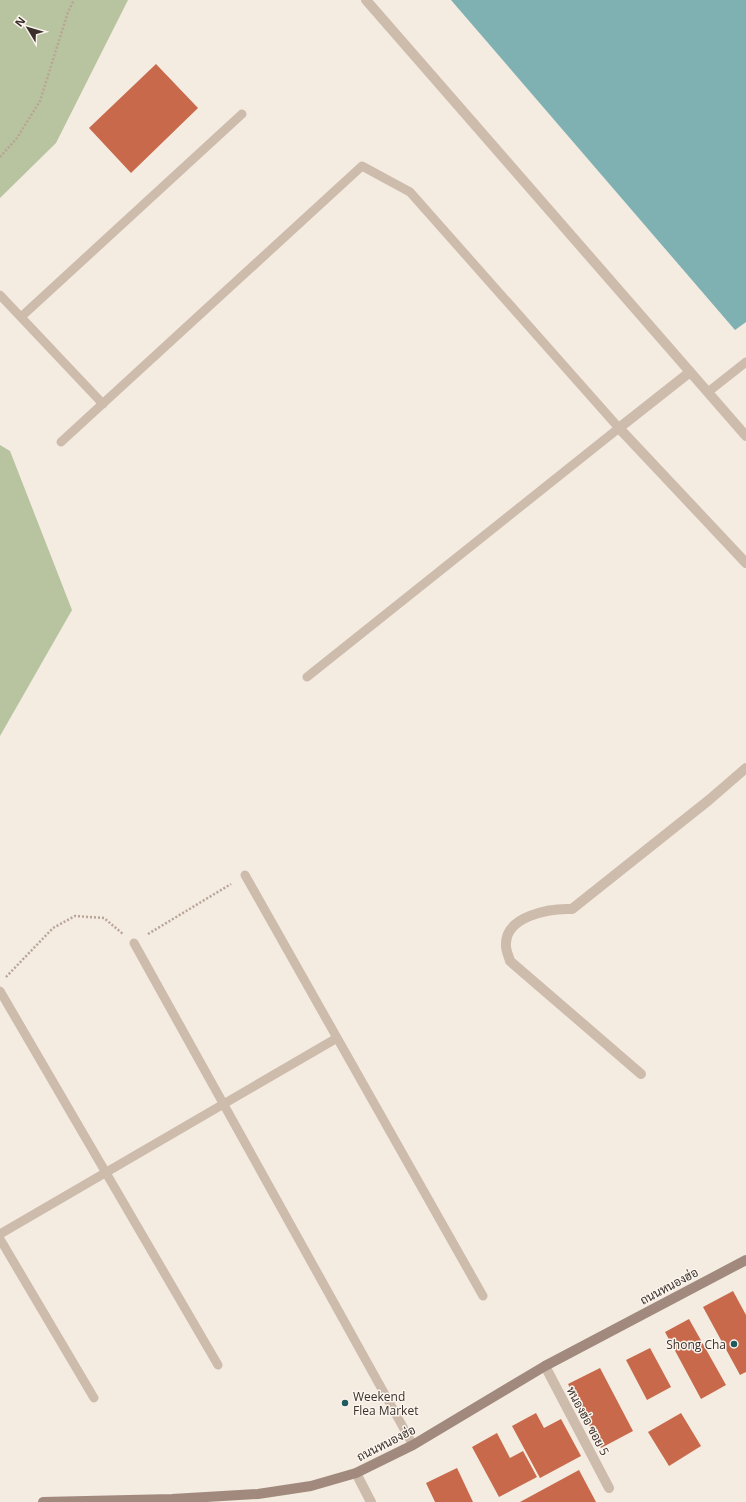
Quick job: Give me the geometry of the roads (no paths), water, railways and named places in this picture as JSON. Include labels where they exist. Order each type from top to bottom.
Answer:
[{"type":"main road","name":"ถนนหนองฮ่อ","points":[[43,1502],[173,1500],[258,1494],[311,1486],[356,1473],[413,1445],[545,1366],[746,1260]]},
{"type":"street","points":[[366,0],[746,436]]},
{"type":"street","points":[[690,372],[619,428],[746,563]]},
{"type":"street","points":[[641,1074],[510,961],[506,946],[510,932],[520,921],[531,915],[560,908],[572,909],[709,800],[746,768]]},
{"type":"street","name":"หนองฮ่อ ซอย 5","points":[[545,1366],[609,1488]]},
{"type":"street","points":[[356,1473],[371,1502]]},
{"type":"lane","points":[[21,317],[242,114]]},
{"type":"lane","points":[[61,442],[362,166],[410,192],[619,428],[307,677]]},
{"type":"lane","points":[[0,295],[103,404]]},
{"type":"lane","points":[[708,392],[746,362]]},
{"type":"lane","points":[[245,875],[483,1296]]},
{"type":"lane","points":[[134,943],[413,1445]]},
{"type":"lane","points":[[0,991],[218,1365]]},
{"type":"lane","points":[[0,1234],[337,1038]]},
{"type":"lane","points":[[0,1239],[94,1398]]},
{"type":"water","points":[[451,0],[746,0],[746,322],[735,330]]},
{"type":"place","name":"Shong Cha","points":[[734,1344]]},
{"type":"place","name":"Weekend Flea Market","points":[[345,1403]]}]
